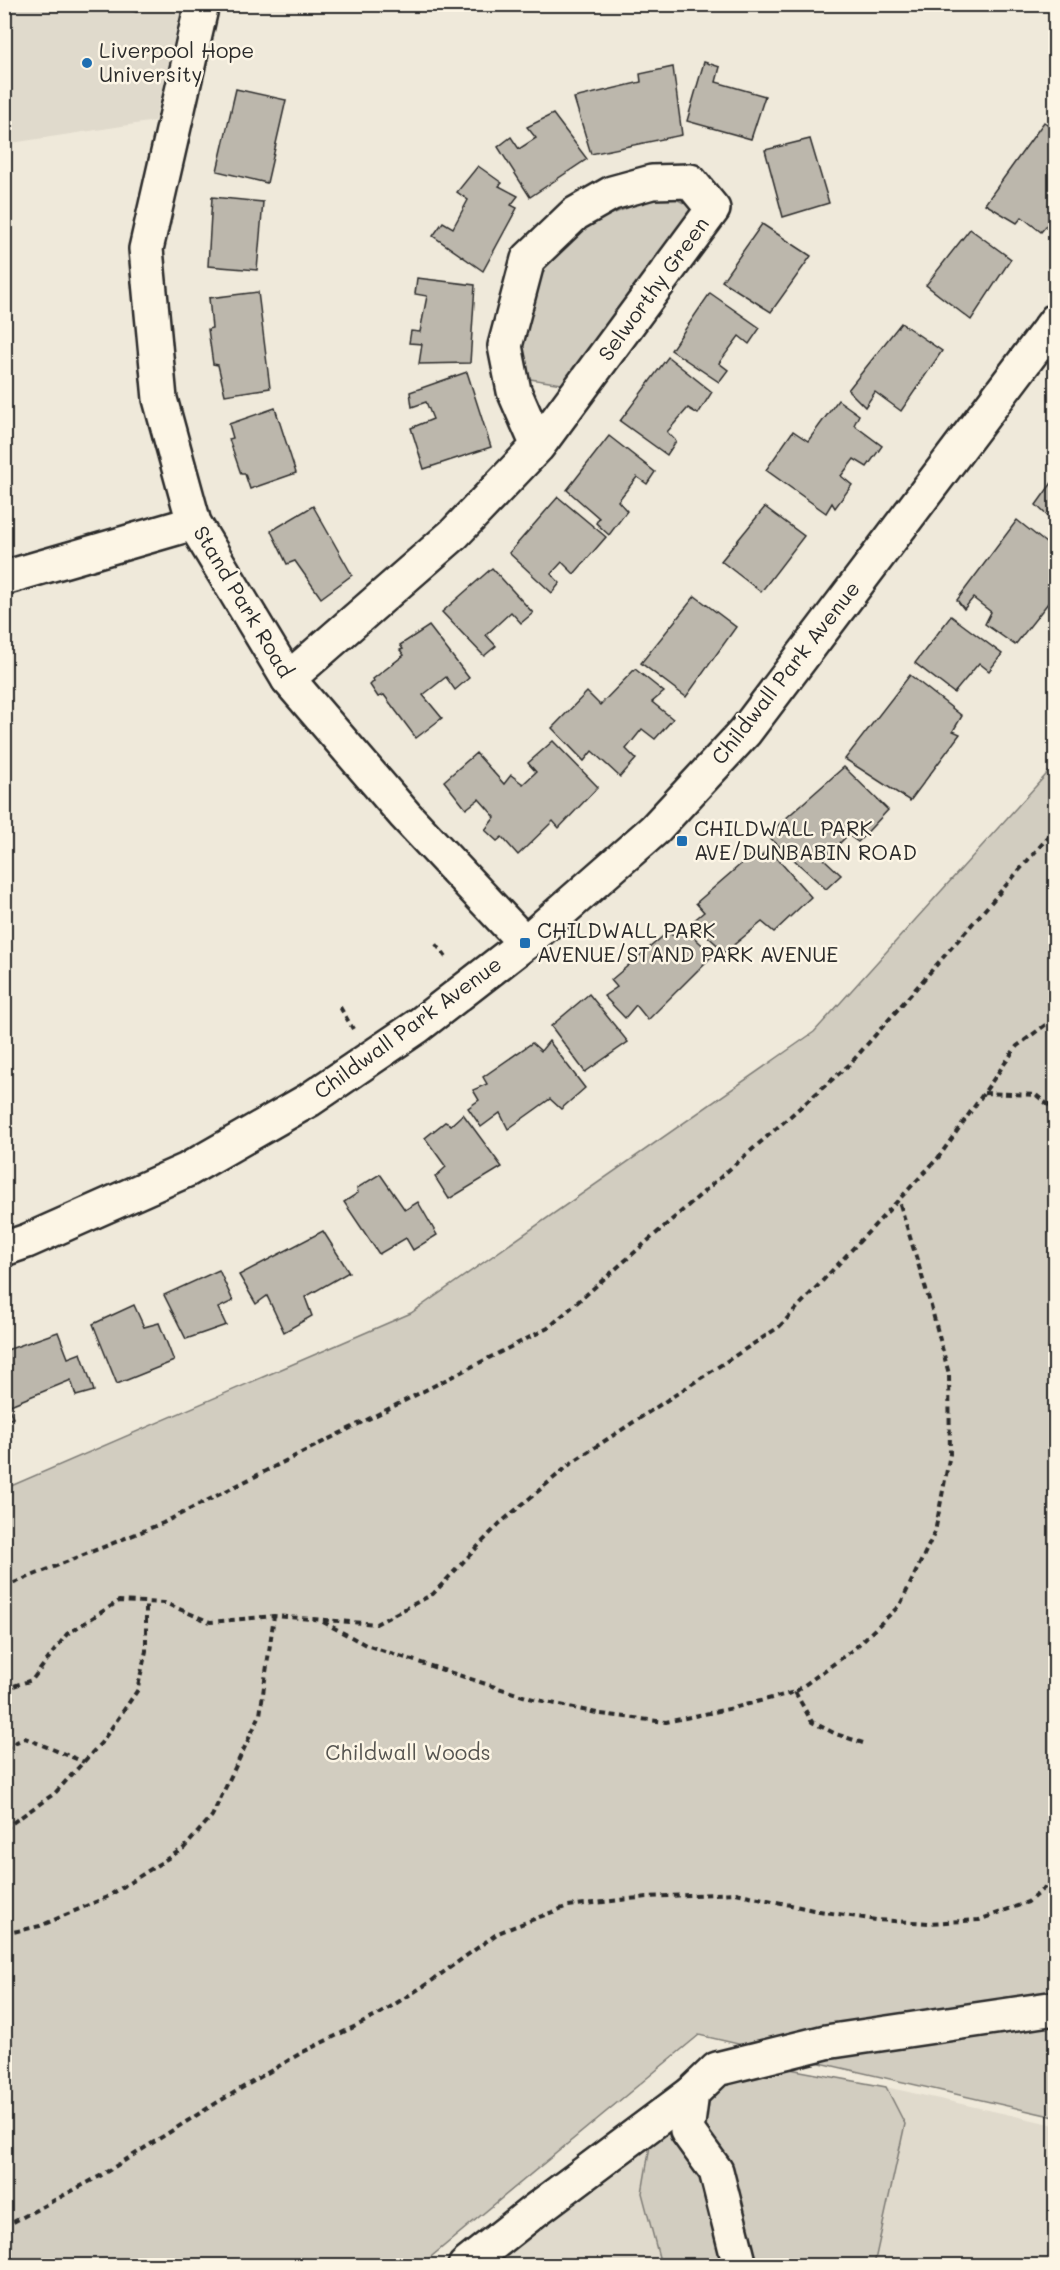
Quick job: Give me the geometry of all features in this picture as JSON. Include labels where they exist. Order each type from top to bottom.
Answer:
[{"type":"street","name":"Stand Park Road","points":[[202,4],[146,249],[160,399],[194,523],[288,679],[405,815],[525,943]]},
{"type":"street","name":"Selworthy Green","points":[[288,679],[454,534],[538,446],[713,209],[690,181],[652,182],[612,193],[575,214],[528,259],[505,346],[514,392],[538,446]]},
{"type":"street","name":"Childwall Park Avenue","points":[[4,1249],[187,1170],[309,1100],[418,1026],[525,943],[654,830],[745,732],[1056,320]]},
{"type":"street","points":[[4,578],[194,523]]},
{"type":"street","points":[[465,2265],[692,2093],[717,2069],[826,2042],[1056,2008]]},
{"type":"street","points":[[692,2093],[687,2131],[716,2171],[740,2265]]},
{"type":"path","points":[[4,1587],[163,1523],[548,1328],[850,1064],[1056,828]]},
{"type":"path","points":[[4,1689],[32,1680],[67,1634],[119,1601],[165,1604],[210,1622],[274,1616],[376,1624],[433,1594],[499,1524],[574,1461],[779,1327],[938,1158],[1017,1046],[1056,1017]]},
{"type":"path","points":[[984,1093],[1036,1095],[1056,1111]]},
{"type":"path","points":[[319,1620],[366,1645],[413,1661],[529,1698],[601,1714],[666,1722],[795,1692],[854,1649],[900,1605],[935,1532],[950,1454],[949,1374],[899,1201]]},
{"type":"path","points":[[4,1829],[55,1793],[101,1743],[137,1691],[146,1651],[146,1603]]},
{"type":"path","points":[[4,1934],[40,1926],[106,1898],[184,1848],[212,1816],[260,1715],[274,1616]]},
{"type":"path","points":[[795,1692],[812,1722],[836,1734],[863,1743]]},
{"type":"path","points":[[1056,1721],[1056,1738]]},
{"type":"path","points":[[4,1748],[25,1738],[84,1762]]},
{"type":"path","points":[[4,2227],[100,2176],[301,2053],[376,2016],[430,1982],[498,1933],[568,1906],[646,1897],[736,1893],[813,1910],[876,1920],[929,1923],[979,1920],[1028,1902],[1052,1881],[1056,1871]]},
{"type":"shaded area","name":"Liverpool Hope University","points":[[5,5],[182,5],[155,121],[5,144]]},
{"type":"shaded area","points":[[709,2054],[886,2087],[1055,2125],[1055,2265],[443,2266]]},
{"type":"green space","points":[[665,193],[695,209],[568,385],[524,378],[517,346],[544,266],[587,224]]},
{"type":"green space","name":"Childwall Woods","points":[[1055,765],[1055,2117],[699,2035],[421,2265],[5,2265],[4,1489],[411,1313],[814,1032]]},
{"type":"green space","points":[[709,2054],[886,2087],[905,2124],[874,2265],[661,2265],[642,2193],[652,2134],[692,2074]]},
{"type":"building","points":[[106,4],[139,4],[137,12]]},
{"type":"building","points":[[704,62],[720,67],[716,82],[765,96],[751,139],[687,121]]},
{"type":"building","points":[[673,67],[682,135],[591,154],[574,98],[641,82],[640,74]]},
{"type":"building","points":[[236,89],[286,100],[267,183],[217,171]]},
{"type":"building","points":[[553,114],[587,159],[530,197],[498,147],[511,137],[519,149],[536,138],[527,127]]},
{"type":"building","points":[[1044,122],[1056,130],[1056,199],[1052,203],[1056,206],[1056,214],[1041,232],[1022,217],[1017,223],[985,204]]},
{"type":"building","points":[[810,139],[829,203],[783,217],[765,150]]},
{"type":"building","points":[[478,166],[502,183],[499,186],[518,196],[511,205],[517,208],[483,271],[433,236],[443,222],[453,228],[468,200],[457,192]]},
{"type":"building","points":[[212,197],[263,202],[257,270],[208,266]]},
{"type":"building","points":[[762,224],[811,256],[771,312],[722,281]]},
{"type":"building","points":[[970,229],[1011,259],[971,320],[926,285]]},
{"type":"building","points":[[417,278],[475,285],[470,363],[419,364],[422,344],[409,343],[411,331],[420,332],[427,296],[415,294]]},
{"type":"building","points":[[258,292],[270,388],[225,395],[218,365],[213,364],[208,329],[212,328],[209,298]]},
{"type":"building","points":[[710,293],[760,328],[749,344],[739,336],[719,363],[728,370],[719,382],[671,350]]},
{"type":"building","points":[[901,323],[942,351],[901,411],[875,392],[865,407],[848,390]]},
{"type":"building","points":[[668,357],[712,392],[698,414],[688,408],[667,432],[676,441],[667,455],[620,421]]},
{"type":"building","points":[[467,372],[491,447],[424,469],[411,428],[433,419],[426,402],[412,407],[410,392]]},
{"type":"building","points":[[838,400],[859,415],[854,425],[882,446],[867,467],[854,459],[841,476],[852,485],[835,508],[832,503],[826,513],[766,470],[793,431],[808,441]]},
{"type":"building","points":[[275,408],[296,473],[250,489],[245,474],[241,474],[229,439],[233,438],[229,424]]},
{"type":"building","points":[[609,436],[655,472],[647,484],[637,477],[618,501],[627,511],[609,535],[596,523],[599,518],[567,490]]},
{"type":"building","points":[[1056,477],[1056,524],[1036,505]]},
{"type":"building","points":[[558,497],[606,537],[574,574],[562,562],[551,574],[560,583],[552,593],[509,553]]},
{"type":"building","points":[[313,506],[352,575],[321,598],[295,561],[287,564],[271,531]]},
{"type":"building","points":[[765,507],[804,536],[761,592],[721,561]]},
{"type":"building","points":[[1017,520],[1056,551],[1056,593],[1015,645],[985,624],[991,612],[973,598],[964,609],[957,600]]},
{"type":"building","points":[[492,568],[533,613],[521,623],[511,612],[486,635],[496,646],[484,656],[442,612]]},
{"type":"building","points":[[695,596],[736,627],[686,697],[641,663]]},
{"type":"building","points":[[951,616],[1002,654],[989,671],[979,663],[954,693],[915,663]]},
{"type":"building","points":[[429,626],[469,678],[455,690],[446,677],[423,695],[442,718],[416,738],[384,695],[378,697],[370,685],[373,679],[404,655],[400,650],[403,649],[400,645]]},
{"type":"building","points":[[635,669],[664,692],[652,702],[673,719],[655,739],[642,729],[626,749],[636,759],[620,777],[592,751],[584,761],[552,728],[587,692],[600,705]]},
{"type":"building","points":[[910,675],[962,716],[953,731],[960,734],[910,801],[845,759]]},
{"type":"building","points":[[553,741],[598,787],[559,828],[553,821],[518,855],[502,837],[497,841],[485,830],[495,817],[479,799],[466,809],[444,781],[476,753],[504,784],[511,775],[523,784],[536,772],[528,763]]},
{"type":"building","points":[[844,767],[888,810],[858,842],[848,835],[824,859],[841,875],[826,889],[767,835]]},
{"type":"building","points":[[767,847],[811,897],[774,932],[762,922],[725,952],[692,922],[704,912],[696,903],[755,852],[759,861]]},
{"type":"building","points":[[685,929],[713,955],[648,1020],[636,1005],[625,1018],[604,996],[617,987],[611,980],[668,932],[676,938]]},
{"type":"building","points":[[589,994],[628,1042],[585,1072],[551,1026]]},
{"type":"building","points":[[549,1041],[585,1088],[561,1109],[550,1099],[508,1129],[500,1113],[481,1127],[468,1108],[479,1100],[473,1090],[487,1084],[483,1077],[532,1043],[541,1051]]},
{"type":"building","points":[[463,1114],[502,1167],[449,1199],[435,1177],[446,1167],[425,1138],[445,1122],[451,1125]]},
{"type":"building","points":[[380,1174],[405,1210],[418,1202],[437,1235],[413,1250],[406,1238],[379,1254],[344,1202],[358,1193],[357,1188]]},
{"type":"building","points":[[323,1231],[349,1272],[305,1297],[312,1316],[284,1332],[267,1296],[256,1304],[239,1275]]},
{"type":"building","points":[[219,1270],[233,1301],[218,1308],[226,1325],[186,1339],[164,1295]]},
{"type":"building","points":[[134,1305],[144,1327],[159,1323],[174,1361],[117,1384],[93,1324]]},
{"type":"building","points":[[58,1332],[68,1358],[81,1353],[94,1391],[76,1396],[71,1380],[8,1406],[13,1418],[4,1421],[4,1351]]},
{"type":"place","name":"Liverpool Hope University","points":[[87,63]]},
{"type":"place","name":"CHILDWALL PARK AVE/DUNBABIN ROAD","points":[[682,841]]},
{"type":"place","name":"CHILDWALL PARK AVENUE/STAND PARK AVENUE","points":[[525,943]]}]
